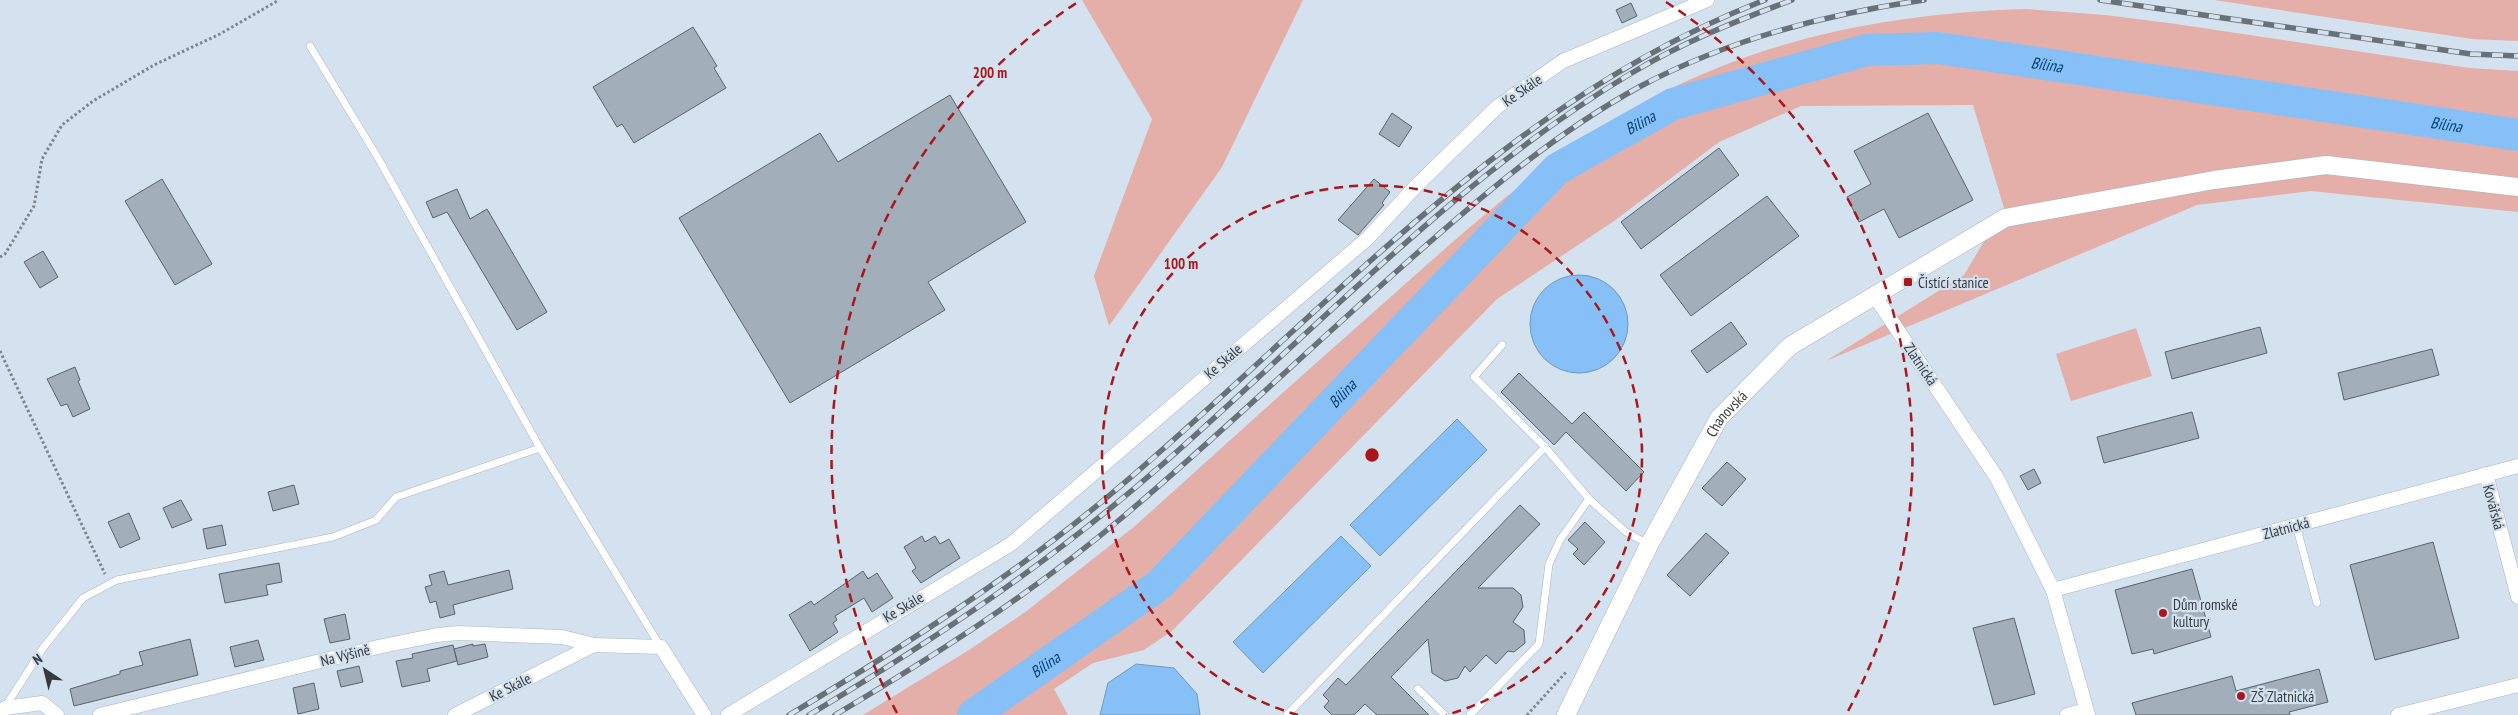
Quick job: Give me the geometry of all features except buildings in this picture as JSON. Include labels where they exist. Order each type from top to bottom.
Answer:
[{"type":"street","name":"Ke Skále","points":[[728,715],[1011,544],[1368,238],[1415,187],[1497,107],[1563,62],[1707,0]]},
{"type":"street","name":"Chanovská","points":[[1566,715],[1648,545],[1719,418],[1790,346],[2005,218],[2214,180],[2326,166],[2518,187]]},
{"type":"street","name":"Zlatnická","points":[[1874,295],[1997,478],[2053,590],[2087,712]]},
{"type":"street","name":"Zlatnická","points":[[2053,590],[2518,466]]},
{"type":"street","name":"Kovářská","points":[[2486,474],[2518,597]]},
{"type":"street","name":"Na Výšině","points":[[100,715],[369,649],[437,635],[459,633],[562,637],[594,645]]},
{"type":"street","name":"Ke Skále","points":[[455,715],[594,645],[661,647]]},
{"type":"street","points":[[661,647],[704,715]]},
{"type":"street","points":[[2398,715],[2518,685]]},
{"type":"street","points":[[3,711],[42,703],[57,715]]},
{"type":"street","points":[[2067,715],[2087,712]]},
{"type":"lane","points":[[310,46],[378,158],[540,448],[661,647]]},
{"type":"lane","points":[[1502,345],[1474,377],[1545,447],[1589,499],[1626,532],[1648,545]]},
{"type":"lane","points":[[1287,715],[1545,447]]},
{"type":"lane","points":[[3,711],[43,648],[83,598],[117,580],[333,537],[376,520],[396,497],[540,448]]},
{"type":"lane","points":[[1470,715],[1539,644],[1549,564],[1560,540],[1589,499]]},
{"type":"lane","points":[[2296,525],[2317,603]]},
{"type":"lane","points":[[1418,689],[1445,715]]},
{"type":"path","points":[[0,257],[4,254],[34,206],[42,159],[62,126],[94,101],[154,65],[220,34],[279,0]]},
{"type":"path","points":[[0,351],[110,584]]},
{"type":"shaded area","points":[[1082,0],[1303,0],[1222,167],[1109,326],[1094,276],[1152,119]]},
{"type":"shaded area","points":[[2214,0],[2518,0],[2518,41],[2472,39]]},
{"type":"shaded area","points":[[2027,9],[2105,15],[2469,68],[2518,71],[2518,212],[2311,191],[2197,205],[1826,361],[1964,275],[2004,208],[1973,105],[1801,106],[1719,142],[1614,221],[1497,299],[1172,631],[1144,650],[1093,663],[1054,689],[1068,715],[863,715],[969,650],[1024,613],[1135,526],[1478,220],[1543,168],[1611,122],[1647,101],[1737,60],[1831,32],[1928,16]]},
{"type":"shaded area","points":[[2136,328],[2152,376],[2071,401],[2056,354]]},
{"type":"water","points":[[1569,275],[1589,275],[1598,278],[1614,289],[1625,305],[1628,314],[1628,334],[1625,343],[1614,359],[1598,370],[1589,373],[1569,373],[1552,365],[1538,351],[1530,334],[1530,314],[1538,297],[1552,283]]},
{"type":"water","points":[[1457,419],[1487,450],[1380,556],[1350,525]]},
{"type":"water","points":[[1341,536],[1371,566],[1263,673],[1233,642]]},
{"type":"water","points":[[1136,664],[1174,668],[1197,694],[1200,715],[1100,715],[1108,683]]},
{"type":"waterway","name":"Bílina","points":[[973,715],[1159,585],[1557,169],[1673,104],[1867,50],[1938,48],[2518,135]]},
{"type":"railway","points":[[789,715],[914,638],[995,583],[1073,525],[1189,426],[1418,219],[1498,154],[1582,95],[1670,43],[1765,0]]},
{"type":"railway","points":[[809,715],[948,628],[1036,566],[1122,499],[1220,413],[1389,258],[1506,160],[1567,115],[1630,74],[1669,52],[1730,24],[1792,0]]},
{"type":"railway","points":[[835,715],[984,622],[1090,544],[1193,456],[1454,221],[1513,172],[1574,127],[1606,106],[1672,70],[1742,43],[1814,21],[1924,0]]},
{"type":"railway","points":[[2100,0],[2471,54],[2518,56]]},
{"type":"place","name":"Čistící stanice","points":[[1908,282]]},
{"type":"place","name":"Dům romské kultury","points":[[2163,613]]},
{"type":"place","name":"ZŠ Zlatnická","points":[[2241,696]]}]
